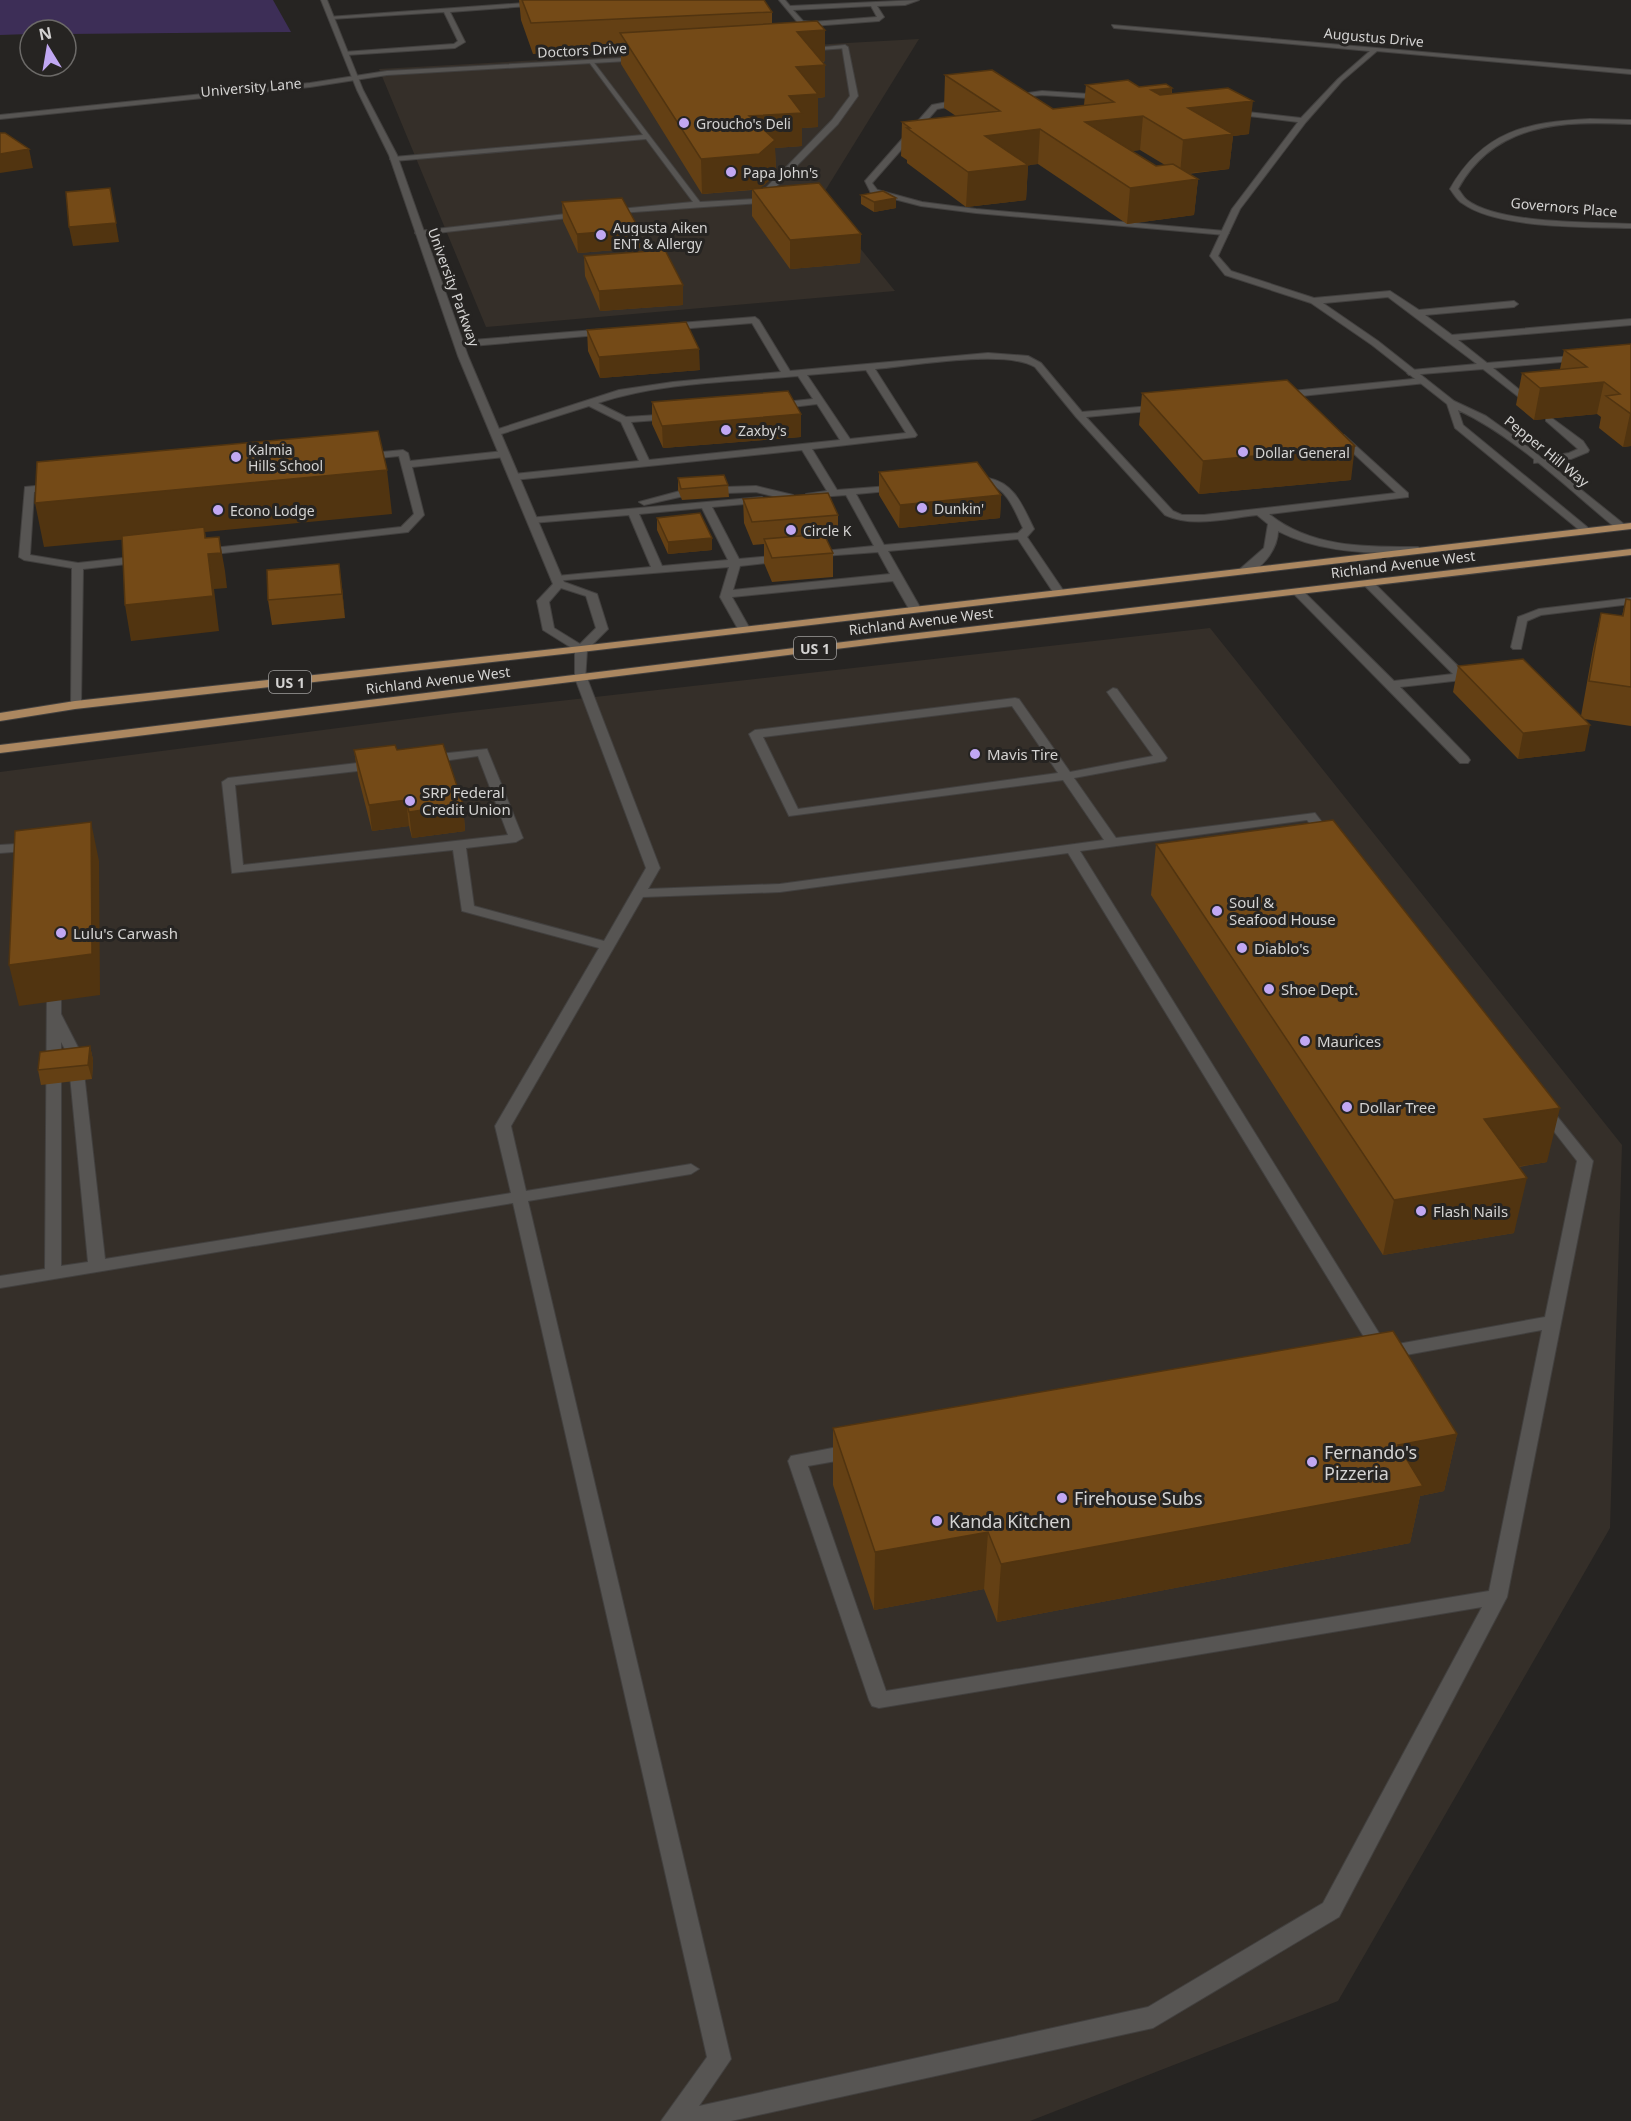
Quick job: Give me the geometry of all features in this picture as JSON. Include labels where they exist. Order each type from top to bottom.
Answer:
[{"type":"main road","name":"Richland Avenue West","points":[[0,717],[75,705],[581,650],[744,629],[1626,527]]},
{"type":"main road","name":"Richland Avenue West","points":[[0,749],[1631,552]]},
{"type":"street","name":"University Parkway","points":[[324,0],[360,90],[394,159],[460,344],[558,582]]},
{"type":"street","points":[[782,0],[801,23],[812,24],[879,19],[882,17],[873,4]]},
{"type":"street","points":[[788,8],[916,0]]},
{"type":"street","points":[[331,17],[550,3]]},
{"type":"street","points":[[346,53],[461,44],[446,10]]},
{"type":"street","name":"Augustus Drive","points":[[1114,26],[1631,72]]},
{"type":"street","points":[[603,213],[757,201],[835,122],[854,96],[845,47],[799,49]]},
{"type":"street","points":[[1376,49],[1341,80],[1304,120],[1236,208],[1214,256],[1228,273],[1314,301],[1390,294],[1450,338],[1530,403]]},
{"type":"street","name":"Doctors Drive","points":[[357,79],[387,73],[650,58]]},
{"type":"street","points":[[592,62],[698,204]]},
{"type":"street","name":"University Lane","points":[[0,117],[143,104],[186,97],[357,79]]},
{"type":"street","points":[[349,91],[360,90]]},
{"type":"street","name":"University Lane","points":[[143,104],[200,103],[313,93]]},
{"type":"street","points":[[1000,97],[1042,93],[1118,99]]},
{"type":"street","points":[[968,100],[934,107],[868,183],[874,191],[892,198],[943,207],[1225,233]]},
{"type":"street","points":[[1222,111],[1304,120]]},
{"type":"street","name":"Governors Place","points":[[1631,122],[1580,122],[1526,130],[1500,140],[1472,161],[1454,189],[1460,199],[1468,205],[1498,215],[1533,220],[1631,226]]},
{"type":"street","points":[[394,159],[648,137]]},
{"type":"street","points":[[419,233],[591,213]]},
{"type":"street","name":"Pepper Hill Way","points":[[1314,301],[1451,403],[1483,418],[1626,527]]},
{"type":"street","points":[[1417,313],[1514,304]]},
{"type":"street","points":[[661,327],[755,320],[787,374]]},
{"type":"street","points":[[1450,338],[1631,322]]},
{"type":"street","points":[[460,344],[614,331]]},
{"type":"street","points":[[495,433],[619,393],[673,385],[988,356],[1028,360],[1038,365],[1079,415],[1169,513],[1180,518],[1204,518],[1404,495],[1337,433]]},
{"type":"street","points":[[1413,373],[1597,356]]},
{"type":"street","points":[[514,477],[912,435],[869,367]]},
{"type":"street","points":[[801,373],[847,442]]},
{"type":"street","points":[[1272,396],[1423,381]]},
{"type":"street","points":[[1294,394],[1303,402]]},
{"type":"street","points":[[762,407],[820,401]]},
{"type":"street","points":[[590,403],[625,420],[682,415]]},
{"type":"street","name":"Pepper Hill Way","points":[[1451,403],[1458,426],[1587,531]]},
{"type":"street","points":[[1079,415],[1170,406]]},
{"type":"street","points":[[1538,461],[1571,456],[1584,450],[1580,443],[1549,419]]},
{"type":"street","points":[[625,420],[646,464]]},
{"type":"street","points":[[805,446],[834,494]]},
{"type":"street","points":[[403,453],[419,514],[404,530],[78,566],[24,556],[29,489],[403,453]]},
{"type":"street","points":[[407,464],[504,454]]},
{"type":"street","points":[[581,650],[549,630],[543,601],[558,582],[658,570],[1021,536],[1029,530],[1009,490],[1002,484],[981,479],[959,481]]},
{"type":"street","points":[[532,520],[915,486]]},
{"type":"street","points":[[726,490],[756,489],[789,497]]},
{"type":"street","points":[[849,492],[915,609]]},
{"type":"street","points":[[621,512],[639,504],[680,494]]},
{"type":"street","points":[[706,505],[735,563],[726,597],[744,629]]},
{"type":"street","points":[[633,511],[658,570]]},
{"type":"street","points":[[1260,512],[1273,525],[1334,546],[1372,550],[1423,550]]},
{"type":"street","points":[[1244,571],[1265,557],[1274,543],[1273,525]]},
{"type":"street","points":[[1021,536],[1059,593]]},
{"type":"street","points":[[75,705],[78,566]]},
{"type":"street","points":[[727,594],[896,577]]},
{"type":"street","points":[[558,582],[591,594],[602,628],[581,650],[581,678],[653,868],[503,1126],[719,2059],[673,2121]]},
{"type":"street","points":[[1369,584],[1462,676],[1391,685]]},
{"type":"street","points":[[1298,592],[1464,760]]},
{"type":"street","points":[[1517,647],[1522,619],[1539,612],[1631,601]]},
{"type":"street","points":[[1113,692],[1161,758],[1066,776],[794,813],[754,734],[1015,702],[1066,776],[1113,843]]},
{"type":"street","points":[[390,763],[228,782],[237,870],[516,838],[483,752],[413,760]]},
{"type":"street","points":[[639,893],[780,888],[1310,816],[1340,854]]},
{"type":"street","points":[[459,844],[467,908],[608,946]]},
{"type":"street","points":[[0,849],[34,848],[46,852]]},
{"type":"street","points":[[1072,849],[1383,1354]]},
{"type":"street","points":[[53,1273],[54,967]]},
{"type":"street","points":[[55,1015],[75,1055],[97,1266]]},
{"type":"street","points":[[680,2121],[1153,2017],[1332,1910],[1497,1598],[1585,1161],[1533,1095]]},
{"type":"street","points":[[0,1282],[691,1169]]},
{"type":"street","points":[[1359,1358],[1552,1322]]},
{"type":"street","points":[[868,1448],[798,1461],[879,1701],[1497,1598]]},
{"type":"shaded area","points":[[0,0],[273,0],[291,32],[78,34],[78,18],[18,18],[18,34],[0,35]]},
{"type":"shaded area","points":[[919,39],[820,199],[895,291],[486,327],[379,69]]},
{"type":"shaded area","points":[[1210,628],[1622,1145],[1610,1528],[1338,2001],[1030,2121],[0,2121],[0,772],[453,713]]},
{"type":"building","points":[[522,0],[764,0],[772,12],[531,23]]},
{"type":"building","points":[[817,21],[825,30],[797,32],[825,65],[796,67],[818,94],[789,96],[802,113],[749,116],[775,140],[759,154],[701,159],[620,33]]},
{"type":"building","points":[[992,70],[1053,109],[1114,102],[1086,85],[1128,80],[1139,87],[1166,84],[1172,88],[1151,90],[1160,95],[1228,88],[1253,101],[1188,108],[1233,134],[1183,140],[1143,116],[1085,122],[1156,166],[1173,164],[1198,179],[1130,188],[1040,129],[985,136],[1028,165],[968,172],[902,122],[1000,111],[945,75]]},
{"type":"building","points":[[0,133],[5,133],[29,149],[0,154]]},
{"type":"building","points":[[819,183],[861,234],[790,240],[752,189]]},
{"type":"building","points":[[110,188],[116,223],[69,227],[66,192]]},
{"type":"building","points":[[883,191],[896,198],[874,202],[861,195]]},
{"type":"building","points":[[622,198],[639,229],[577,234],[562,202]]},
{"type":"building","points":[[665,250],[683,285],[599,291],[584,256]]},
{"type":"building","points":[[686,322],[699,349],[599,357],[587,330]]},
{"type":"building","points":[[1631,344],[1631,414],[1606,396],[1620,394],[1604,382],[1540,388],[1522,373],[1587,367],[1564,350]]},
{"type":"building","points":[[1287,380],[1355,446],[1203,461],[1142,393]]},
{"type":"building","points":[[788,391],[801,414],[662,426],[652,402]]},
{"type":"building","points":[[378,431],[387,470],[35,503],[37,462]]},
{"type":"building","points":[[977,462],[1001,495],[900,505],[879,472]]},
{"type":"building","points":[[724,475],[728,485],[681,489],[678,478]]},
{"type":"building","points":[[828,493],[838,515],[752,522],[743,499]]},
{"type":"building","points":[[700,513],[712,538],[668,542],[657,518]]},
{"type":"building","points":[[204,527],[205,538],[219,537],[221,553],[208,554],[213,596],[125,605],[122,536]]},
{"type":"building","points":[[824,534],[833,553],[772,558],[764,539]]},
{"type":"building","points":[[339,564],[342,594],[268,600],[267,570]]},
{"type":"building","points":[[1626,599],[1631,600],[1631,687],[1589,681],[1601,613],[1623,616]]},
{"type":"building","points":[[1523,659],[1590,725],[1523,733],[1458,666]]},
{"type":"building","points":[[443,744],[463,804],[409,812],[406,800],[369,805],[354,750],[395,745],[397,750]]},
{"type":"building","points":[[1333,820],[1560,1108],[1484,1119],[1527,1178],[1394,1200],[1156,844]]},
{"type":"building","name":"Lulu's Carwash","points":[[91,822],[92,954],[9,965],[15,831]]},
{"type":"building","points":[[90,1046],[88,1065],[38,1070],[40,1052]]},
{"type":"building","points":[[1393,1331],[1457,1434],[1398,1445],[1423,1486],[1001,1564],[988,1532],[875,1552],[833,1428]]},
{"type":"place","name":"Groucho's Deli","points":[[684,123]]},
{"type":"place","name":"Papa John's","points":[[731,172]]},
{"type":"place","name":"Augusta Aiken ENT & Allergy","points":[[601,235]]},
{"type":"place","name":"Zaxby's","points":[[726,430]]},
{"type":"place","name":"Dollar General","points":[[1243,452]]},
{"type":"place","name":"Kalmia Hills School","points":[[236,457]]},
{"type":"place","name":"Dunkin'","points":[[922,508]]},
{"type":"place","name":"Econo Lodge","points":[[218,510]]},
{"type":"place","name":"Circle K","points":[[791,530]]},
{"type":"place","name":"Mavis Tire","points":[[975,754]]},
{"type":"place","name":"SRP Federal Credit Union","points":[[410,801]]},
{"type":"place","name":"Soul & Seafood House","points":[[1217,911]]},
{"type":"place","name":"Lulu's Carwash","points":[[61,933]]},
{"type":"place","name":"Diablo's","points":[[1242,948]]},
{"type":"place","name":"Shoe Dept.","points":[[1269,989]]},
{"type":"place","name":"Maurices","points":[[1305,1041]]},
{"type":"place","name":"Dollar Tree","points":[[1347,1107]]},
{"type":"place","name":"Flash Nails","points":[[1421,1211]]},
{"type":"place","name":"Fernando's Pizzeria","points":[[1312,1462]]},
{"type":"place","name":"Firehouse Subs","points":[[1062,1498]]},
{"type":"place","name":"Kanda Kitchen","points":[[937,1521]]}]
